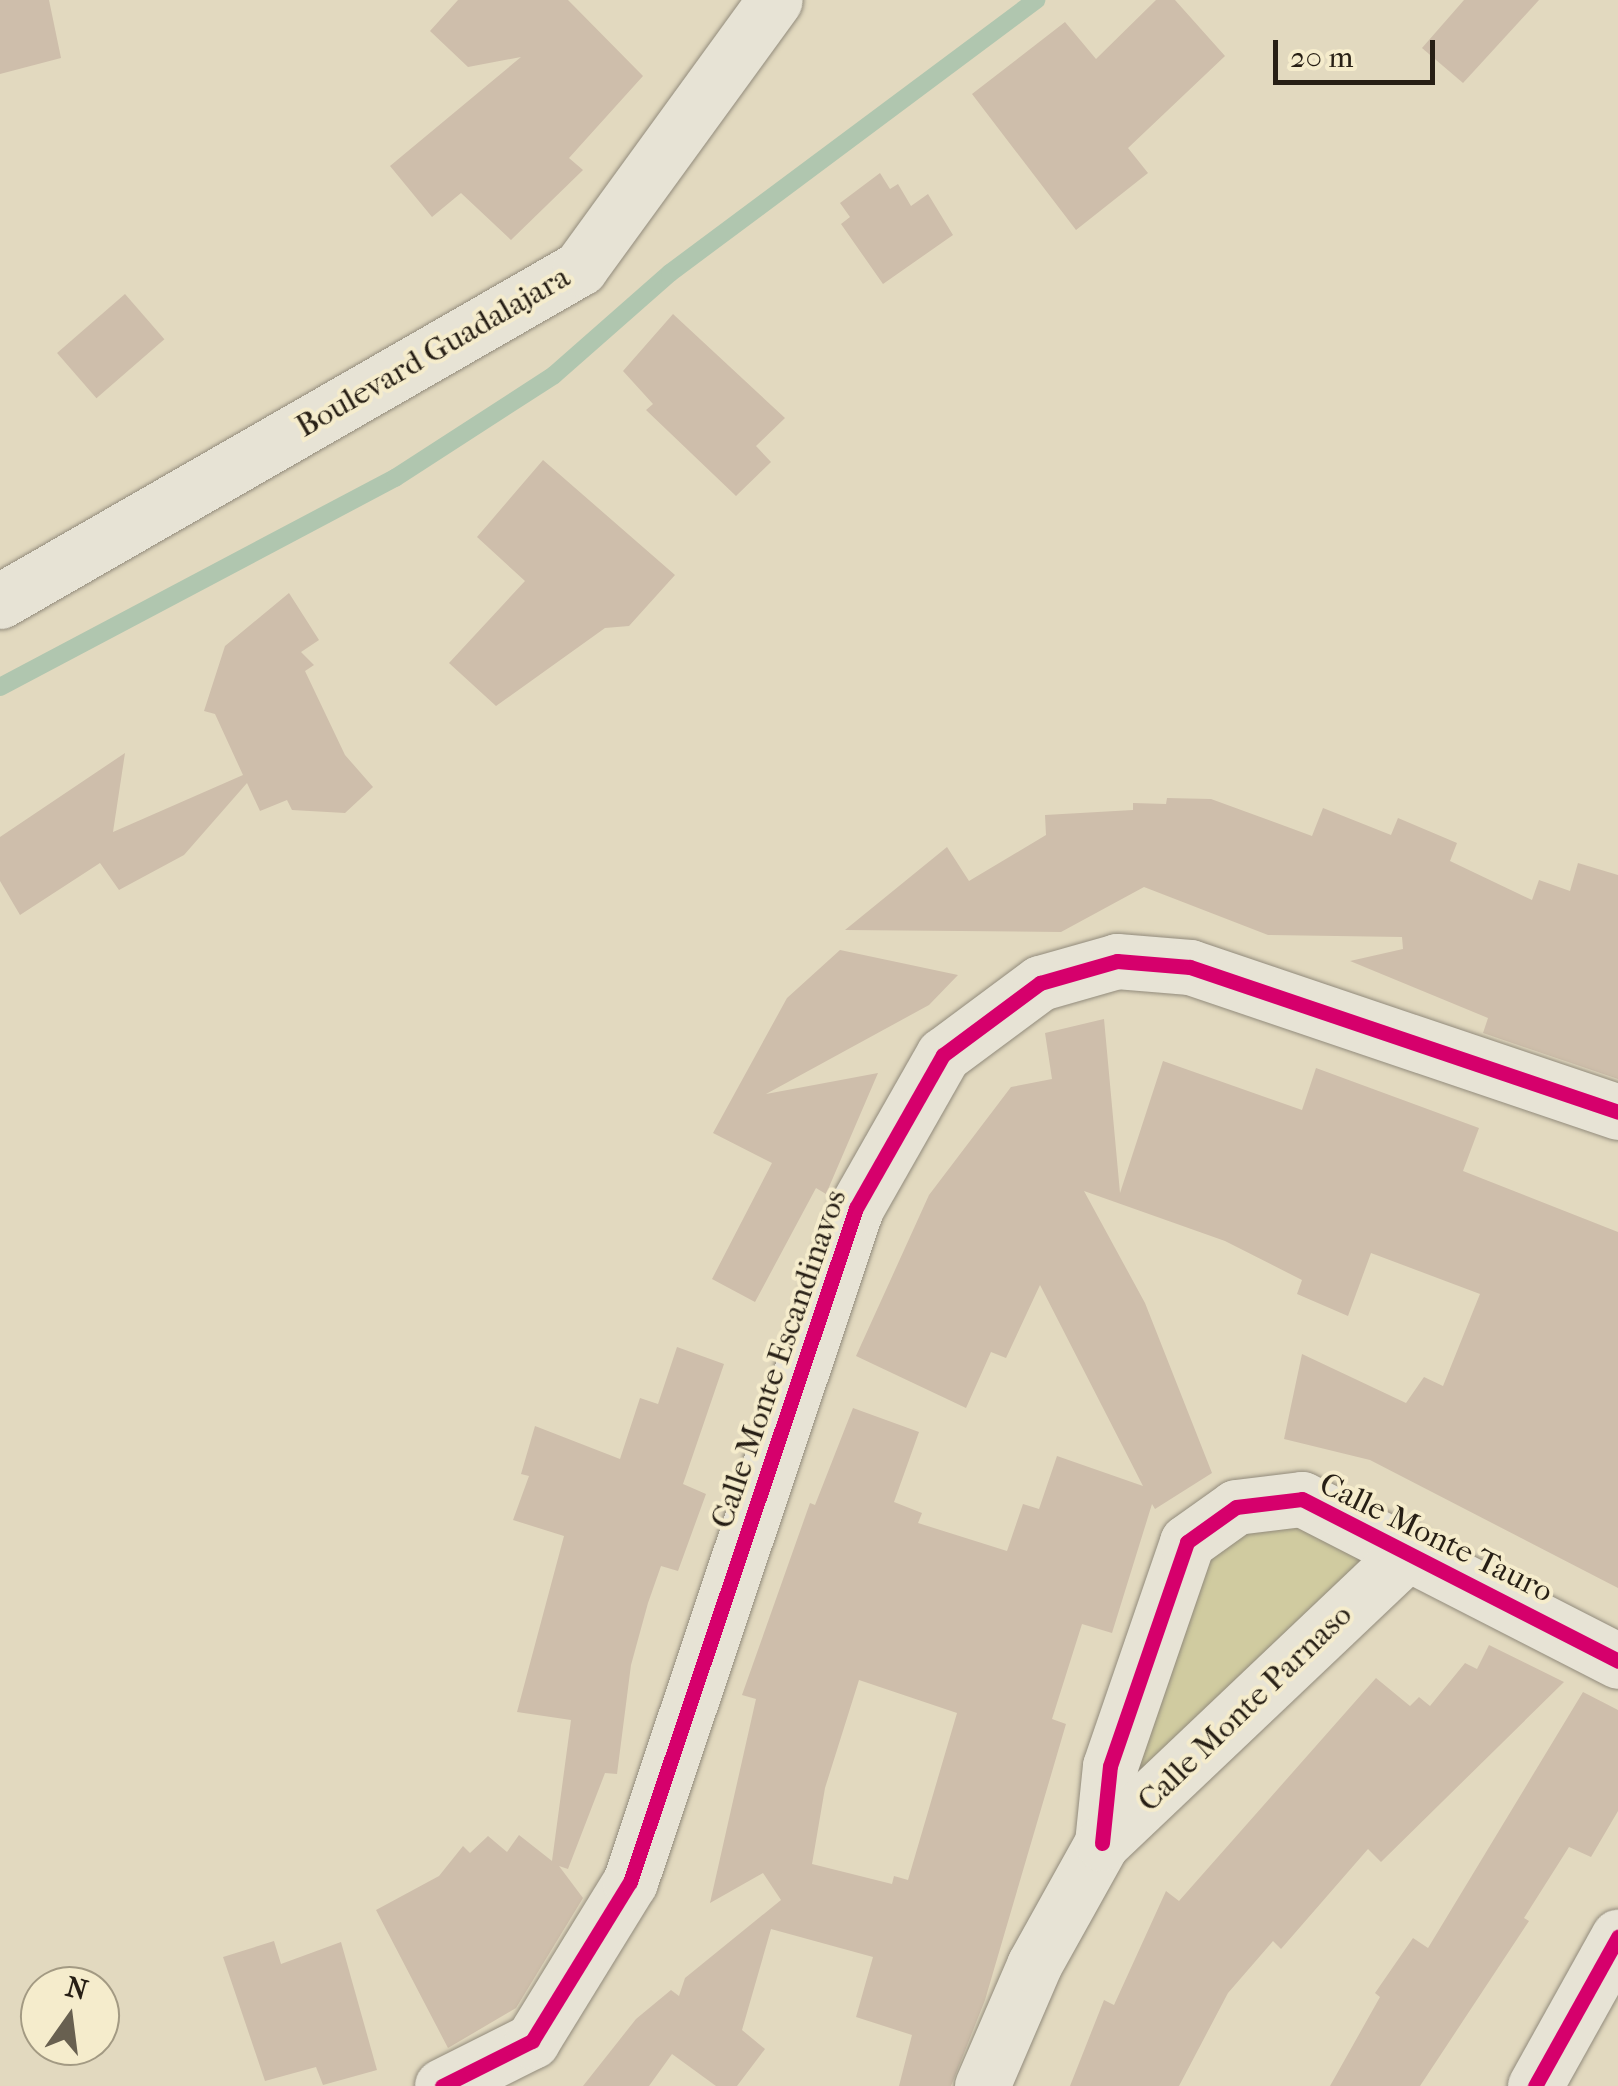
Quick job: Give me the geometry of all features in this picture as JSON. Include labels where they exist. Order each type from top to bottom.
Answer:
[{"type":"street","name":"Boulevard Guadalajara","points":[[0,600],[580,268],[774,0]]},
{"type":"street","name":"Calle Monte Escandinavos","points":[[442,2086],[532,2041],[630,1882],[856,1208],[943,1055],[1040,984],[1117,961],[1190,967],[1618,1112]]},
{"type":"street","name":"Calle Monte Tauro","points":[[1102,1843],[1110,1766],[1187,1542],[1236,1507],[1302,1499],[1618,1661]]},
{"type":"street","name":"Calle Monte Parnaso","points":[[982,2086],[1034,1965],[1102,1843],[1410,1552]]},
{"type":"street","points":[[1536,2086],[1618,1937]]},
{"type":"shaded area","points":[[1273,1521],[1311,1527],[1377,1560],[1134,1786],[1199,1567],[1245,1530]]},
{"type":"building","points":[[0,0],[49,0],[61,58],[0,74]]},
{"type":"building","points":[[458,0],[568,0],[643,76],[569,158],[583,170],[511,240],[461,193],[432,217],[390,166],[521,57],[468,67],[430,31]]},
{"type":"building","points":[[1156,0],[1175,0],[1225,56],[1128,148],[1148,173],[1076,230],[972,94],[1065,22],[1096,59]]},
{"type":"building","points":[[1464,0],[1539,0],[1463,83],[1422,48]]},
{"type":"building","points":[[880,173],[890,189],[898,184],[911,206],[928,194],[953,235],[883,284],[841,224],[850,217],[840,203]]},
{"type":"building","points":[[125,294],[164,339],[96,398],[57,353]]},
{"type":"building","points":[[673,314],[785,418],[756,446],[771,462],[736,496],[646,410],[653,404],[623,371]]},
{"type":"building","points":[[543,460],[675,575],[629,626],[605,628],[496,706],[449,663],[525,581],[477,537]]},
{"type":"building","points":[[289,593],[319,640],[301,652],[314,665],[305,671],[345,755],[373,787],[345,813],[292,810],[287,800],[260,811],[247,783],[184,855],[119,890],[100,863],[20,915],[0,881],[0,837],[125,753],[113,832],[243,775],[215,714],[204,711],[225,646]]},
{"type":"building","points":[[1167,798],[1211,799],[1312,836],[1323,808],[1391,835],[1398,818],[1457,843],[1450,861],[1532,900],[1539,880],[1570,891],[1578,863],[1618,875],[1618,1079],[1483,1033],[1488,1018],[1350,961],[1403,949],[1402,937],[1268,935],[1144,887],[1061,932],[845,930],[947,847],[969,881],[1046,835],[1045,815],[1133,810],[1133,803],[1166,804]]},
{"type":"building","points":[[840,950],[958,975],[929,1005],[766,1094],[878,1073],[826,1194],[816,1188],[755,1302],[712,1279],[772,1163],[713,1133],[787,998]]},
{"type":"building","points":[[1104,1019],[1120,1193],[1163,1061],[1302,1110],[1316,1068],[1479,1128],[1463,1171],[1618,1232],[1618,1588],[1370,1460],[1284,1439],[1302,1354],[1406,1403],[1424,1377],[1443,1386],[1480,1294],[1371,1253],[1348,1316],[1297,1294],[1302,1280],[1225,1241],[1084,1191],[1145,1303],[1212,1473],[1155,1509],[1152,1504],[1112,1633],[1082,1624],[1052,1719],[1066,1724],[985,2000],[951,2086],[899,2086],[912,2035],[856,2017],[873,1957],[771,1929],[742,2030],[765,2049],[737,2086],[716,2086],[672,2054],[649,2086],[583,2086],[636,2019],[671,1990],[679,1996],[685,1978],[781,1900],[763,1873],[710,1903],[756,1699],[742,1695],[810,1503],[815,1505],[853,1408],[919,1432],[894,1502],[922,1513],[918,1523],[1007,1551],[1023,1504],[1039,1509],[1057,1456],[1143,1486],[1040,1285],[1006,1358],[991,1352],[966,1408],[856,1356],[929,1195],[1011,1087],[1052,1079],[1045,1033]],"holes":[[[859,1680],[957,1713],[908,1880],[894,1876],[892,1884],[812,1864],[825,1788]]]},
{"type":"building","points":[[677,1347],[724,1364],[683,1484],[706,1494],[678,1571],[661,1566],[648,1603],[631,1665],[617,1774],[605,1773],[568,1869],[559,1866],[583,1898],[516,2008],[448,2048],[376,1910],[439,1876],[463,1846],[470,1853],[488,1836],[507,1852],[519,1835],[552,1861],[571,1720],[517,1712],[564,1536],[513,1520],[529,1476],[521,1474],[535,1426],[620,1459],[640,1398],[658,1404]]},
{"type":"building","points":[[1489,1645],[1564,1682],[1381,1862],[1368,1849],[1281,1949],[1273,1941],[1228,1993],[1179,2086],[1070,2086],[1104,2000],[1114,2005],[1166,1891],[1179,1901],[1376,1678],[1410,1706],[1419,1697],[1430,1706],[1465,1663],[1477,1669]]},
{"type":"building","points":[[1583,1692],[1618,1710],[1618,1811],[1591,1857],[1569,1847],[1524,1918],[1529,1921],[1420,2086],[1330,2086],[1380,1997],[1375,1993],[1413,1938],[1428,1948]]},
{"type":"building","points":[[274,1941],[281,1964],[341,1942],[377,2070],[323,2085],[316,2067],[265,2081],[223,1957]]},
{"type":"waterway","points":[[0,687],[395,478],[554,375],[670,273],[1036,0]]},
{"type":"cycle path","points":[[442,2086],[532,2041],[630,1882],[856,1208],[943,1055],[1040,983],[1117,961],[1190,967],[1618,1112]]},
{"type":"cycle path","points":[[1102,1843],[1110,1766],[1187,1542],[1236,1507],[1302,1499],[1618,1661]]},
{"type":"cycle path","points":[[1535,2086],[1618,1937]]}]
